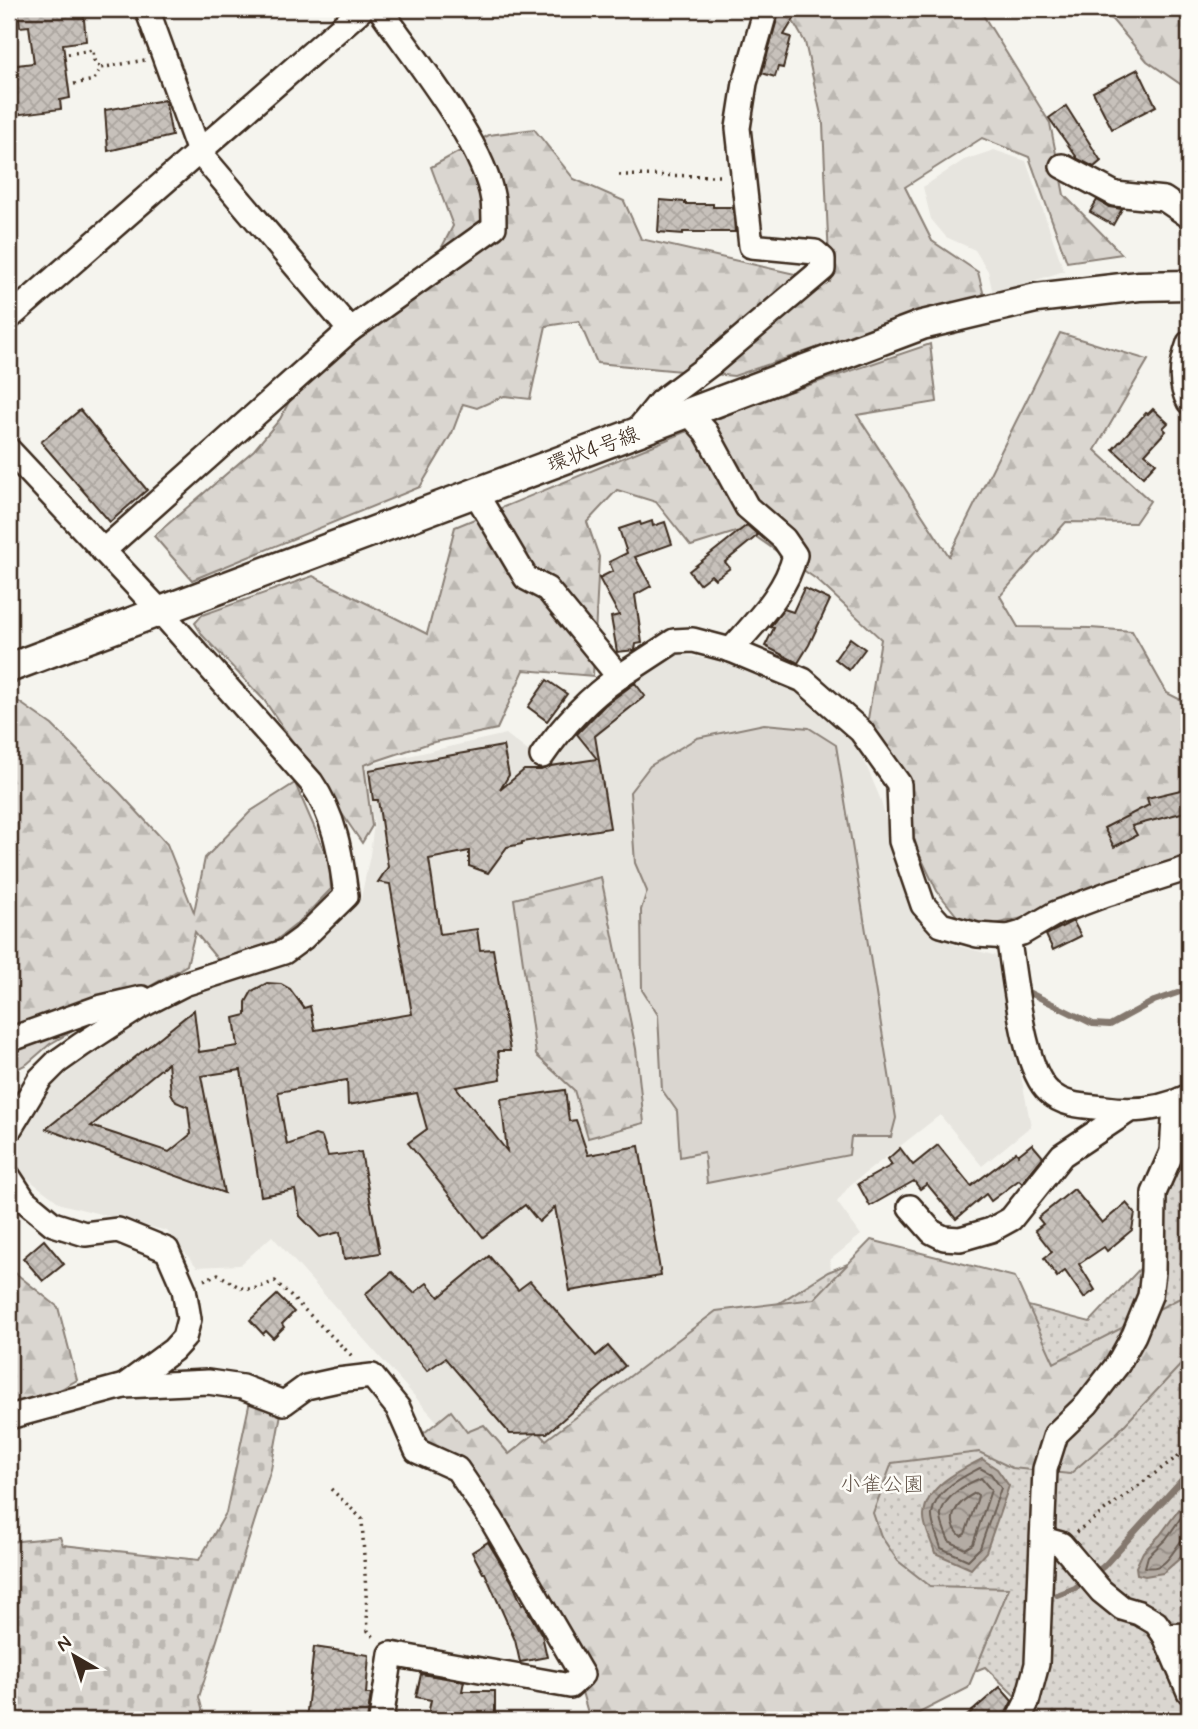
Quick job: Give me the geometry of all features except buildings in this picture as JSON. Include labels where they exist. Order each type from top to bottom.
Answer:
[{"type":"main road","name":"環状4号線","points":[[9,668],[922,325],[1036,298],[1139,286],[1189,285]]},
{"type":"street","points":[[147,9],[200,152],[350,330]]},
{"type":"street","points":[[9,317],[362,9]]},
{"type":"street","points":[[103,551],[350,330],[494,227],[493,199],[484,170],[464,130],[380,9]]},
{"type":"street","points":[[635,433],[660,402],[712,363],[823,268],[823,259],[815,252],[751,246],[738,128],[745,83],[766,9]]},
{"type":"street","points":[[1062,166],[1115,194],[1164,199],[1189,216]]},
{"type":"street","points":[[1189,342],[1181,382],[1189,402]]},
{"type":"street","points":[[690,414],[706,432],[747,507],[784,539],[795,555],[791,570],[776,597],[731,650]]},
{"type":"street","points":[[9,450],[159,610],[311,782],[325,802],[341,857],[346,896],[303,938],[284,952],[184,984],[117,1020],[57,1062],[33,1087],[9,1129]]},
{"type":"street","points":[[475,492],[526,578],[547,589],[619,677]]},
{"type":"street","points":[[542,756],[565,723],[595,693],[674,641],[693,640],[731,650],[803,680],[861,731],[899,784],[901,841],[923,905],[941,925],[977,935],[1008,937],[1022,933],[1056,913],[1189,868]]},
{"type":"street","points":[[1008,937],[1028,1051],[1037,1078],[1050,1094],[1071,1105],[1128,1111],[1182,1100],[1172,1152],[1154,1194],[1150,1296],[1134,1335],[1118,1364],[1087,1404],[1056,1434],[1045,1469],[1052,1541],[1037,1664],[1020,1717]]},
{"type":"street","points":[[9,1040],[98,1008],[166,993]]},
{"type":"street","points":[[910,1207],[932,1231],[943,1238],[960,1240],[991,1230],[1011,1219],[1062,1155],[1128,1111]]},
{"type":"street","points":[[9,1177],[24,1200],[53,1224],[85,1234],[118,1230],[167,1250],[184,1289],[189,1319],[184,1338],[161,1361],[124,1386]]},
{"type":"street","points":[[9,1417],[124,1386],[208,1382],[242,1387],[284,1403],[289,1402],[296,1393],[306,1387],[372,1376],[398,1408],[417,1451],[457,1469],[491,1519],[582,1675],[570,1686],[391,1654],[382,1720]]},
{"type":"street","points":[[1052,1541],[1098,1588],[1122,1608],[1156,1623],[1165,1636],[1189,1692]]},
{"type":"street","points":[[1165,1636],[1189,1635]]},
{"type":"path","points":[[68,54],[93,50],[94,60],[100,68]]},
{"type":"path","points":[[100,68],[163,54]]},
{"type":"path","points":[[74,84],[94,80],[100,68]]},
{"type":"path","points":[[619,175],[744,176]]},
{"type":"path","points":[[184,1289],[218,1274],[241,1289],[254,1290],[275,1281],[372,1376]]},
{"type":"path","points":[[1052,1541],[1189,1448]]},
{"type":"path","points":[[331,1489],[362,1519],[368,1631],[391,1654]]},
{"type":"shaded area","points":[[994,150],[1026,161],[1064,271],[993,294],[988,271],[975,250],[946,237],[931,219],[923,187],[964,160]]},
{"type":"shaded area","points":[[668,653],[746,664],[796,688],[842,734],[858,746],[880,798],[907,894],[924,921],[955,945],[997,956],[1031,1126],[982,1166],[940,1115],[850,1185],[837,1202],[861,1235],[830,1260],[835,1307],[499,1491],[272,1236],[240,1265],[197,1267],[167,1231],[61,1204],[20,1173],[13,1144],[46,1092],[122,1026],[185,993],[256,971],[328,933],[361,898],[374,823],[364,766],[506,734],[542,762],[586,709]]},
{"type":"green space","points":[[786,9],[998,9],[983,15],[1050,123],[1064,195],[1122,254],[1067,262],[1029,157],[982,138],[905,187],[932,241],[978,272],[984,296],[734,376],[597,363],[579,321],[546,326],[530,399],[504,396],[477,408],[463,404],[452,433],[420,487],[192,580],[154,536],[254,450],[280,419],[309,364],[419,291],[453,226],[431,167],[489,135],[534,129],[574,179],[624,201],[641,239],[830,282],[823,124],[805,42]]},
{"type":"green space","points":[[1103,9],[1189,9],[1189,90],[1147,61]]},
{"type":"green space","points":[[1060,333],[1148,360],[1095,450],[1150,501],[1135,523],[1066,522],[1000,596],[1018,627],[1132,631],[1167,693],[1189,704],[1189,865],[1023,918],[968,930],[937,891],[886,785],[868,719],[881,639],[816,579],[745,529],[691,546],[656,502],[617,490],[587,522],[599,557],[593,676],[524,670],[497,729],[430,743],[364,765],[372,826],[362,843],[264,700],[203,636],[195,623],[202,615],[313,576],[427,634],[455,527],[756,403],[930,344],[937,402],[857,415],[949,556]]},
{"type":"green space","points":[[9,695],[52,725],[167,844],[194,912],[205,858],[251,811],[295,783],[329,861],[331,889],[298,923],[256,956],[223,966],[195,932],[187,965],[50,1044],[27,1064],[9,1073]]},
{"type":"green space","points":[[764,724],[809,728],[836,745],[896,1118],[891,1137],[851,1137],[849,1155],[707,1183],[704,1152],[680,1157],[677,1111],[662,1090],[658,1015],[642,990],[641,910],[647,891],[635,863],[630,792],[650,766],[697,738]]},
{"type":"green space","points":[[601,877],[636,1049],[644,1123],[588,1138],[574,1090],[536,1055],[514,899]]},
{"type":"green space","name":"小雀公園","points":[[1189,1112],[1189,1720],[1032,1720],[1034,1714],[985,1667],[850,1720],[644,1389],[828,1272],[855,1261],[1090,1322],[1162,1245],[1163,1190],[1178,1113]]},
{"type":"green space","name":"小雀公園","points":[[871,1240],[1015,1277],[1054,1363],[1178,1299],[1189,1296],[1189,1356],[1114,1436],[1070,1474],[1012,1468],[979,1452],[892,1463],[873,1513],[881,1536],[898,1561],[930,1586],[1009,1588],[968,1688],[909,1720],[590,1720],[562,1622],[467,1463],[419,1437],[451,1411],[467,1432],[484,1425],[509,1454],[538,1431],[546,1440],[716,1311],[814,1299]]},
{"type":"green space","points":[[9,1268],[58,1307],[77,1380],[37,1403],[9,1406]]},
{"type":"green space","points":[[251,1396],[282,1408],[271,1469],[199,1697],[205,1720],[9,1720],[9,1542],[60,1537],[63,1545],[199,1560],[226,1513]]},
{"type":"water","points":[[982,1459],[997,1469],[1009,1486],[986,1552],[971,1569],[935,1553],[924,1515],[926,1505],[937,1487]]},
{"type":"water","points":[[1189,1496],[1189,1543],[1179,1559],[1163,1573],[1145,1576],[1137,1574],[1136,1567],[1143,1552],[1160,1535]]},
{"type":"waterway","points":[[1028,992],[1093,1024],[1110,1025],[1154,1001],[1189,989]]},
{"type":"waterway","points":[[1057,1595],[1075,1588],[1104,1566],[1189,1472]]}]
